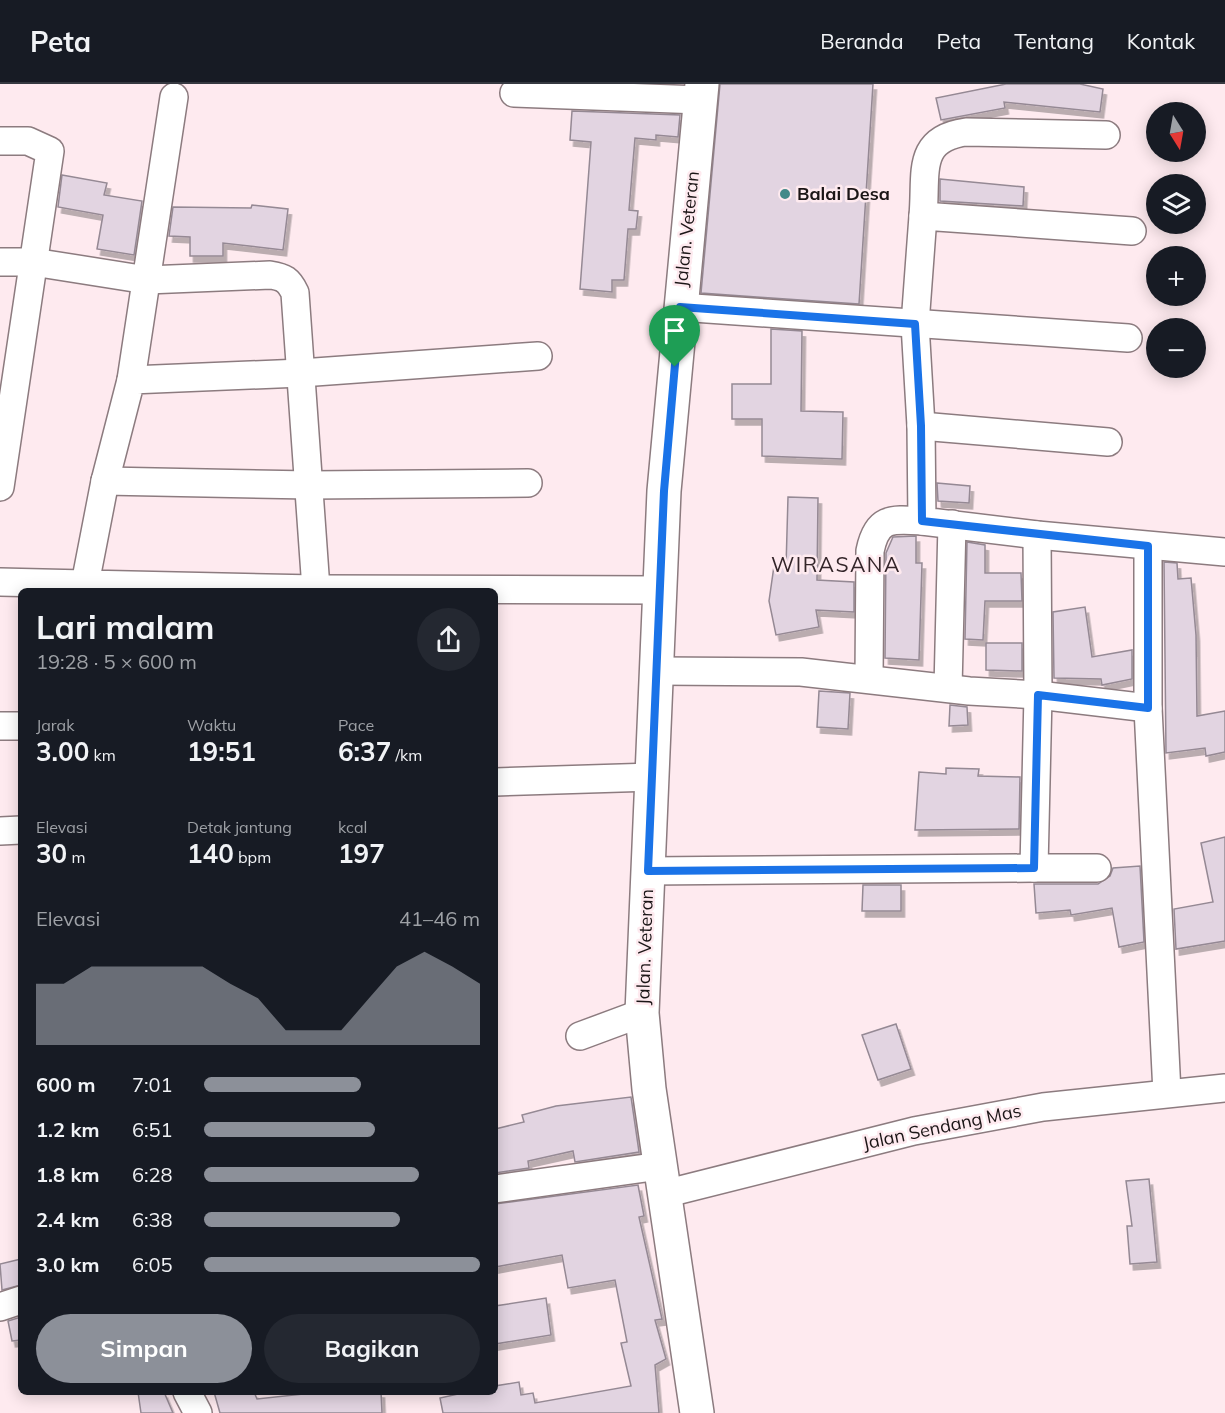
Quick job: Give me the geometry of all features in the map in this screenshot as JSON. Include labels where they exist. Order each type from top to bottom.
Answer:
[{"type":"street","points":[[514,93],[701,92]]},
{"type":"street","name":"Jalan. Veteran","points":[[697,1413],[662,1180],[642,1013],[664,491],[701,92]]},
{"type":"street","points":[[85,584],[105,481],[131,380],[174,98]]},
{"type":"street","points":[[922,521],[921,426],[915,324],[929,152],[940,138],[966,132],[1106,135]]},
{"type":"street","points":[[0,141],[28,141],[50,151],[33,262],[8,378],[0,487]]},
{"type":"street","points":[[923,216],[1132,231]]},
{"type":"street","points":[[0,262],[33,262],[147,280],[270,274],[283,276],[295,293],[316,588]]},
{"type":"street","points":[[680,307],[1128,338]]},
{"type":"street","points":[[131,380],[301,373],[538,356]]},
{"type":"street","points":[[921,426],[1108,442]]},
{"type":"street","points":[[105,481],[310,485],[528,483]]},
{"type":"street","points":[[869,678],[870,551],[874,532],[884,523],[900,519],[1037,535],[1225,552]]},
{"type":"street","points":[[948,688],[952,524]]},
{"type":"street","points":[[1034,868],[1038,695],[1037,535]]},
{"type":"street","points":[[1148,546],[1148,708],[1167,1093]]},
{"type":"street","points":[[0,582],[239,588]]},
{"type":"street","points":[[498,590],[661,590]]},
{"type":"street","points":[[657,671],[801,672],[1148,708]]},
{"type":"street","points":[[0,726],[18,726]]},
{"type":"street","points":[[498,782],[653,777]]},
{"type":"street","points":[[0,831],[18,830]]},
{"type":"street","points":[[648,871],[1097,868]]},
{"type":"street","points":[[580,1036],[642,1013]]},
{"type":"street","name":"Jalan Sendang Mas","points":[[498,1189],[662,1180],[1043,1107],[1225,1088]]},
{"type":"street","points":[[0,1307],[18,1301]]},
{"type":"street","points":[[189,1395],[198,1413]]},
{"type":"building","name":"Balai Desa","points":[[720,84],[873,84],[859,304],[701,293]]},
{"type":"building","points":[[1006,84],[1080,84],[1103,89],[1100,112],[1004,102],[1005,108],[941,120],[936,98]]},
{"type":"building","points":[[572,111],[680,115],[678,137],[656,135],[656,140],[635,138],[629,210],[638,211],[636,229],[628,229],[624,280],[612,280],[612,292],[580,289],[591,142],[570,140]]},
{"type":"building","points":[[62,175],[107,183],[104,195],[142,201],[134,255],[97,249],[103,215],[58,207]]},
{"type":"building","points":[[940,179],[1024,187],[1023,206],[940,201]]},
{"type":"building","points":[[252,205],[288,209],[283,250],[223,243],[223,256],[190,256],[190,237],[169,236],[173,207],[251,208]]},
{"type":"building","points":[[771,329],[802,331],[801,411],[843,412],[842,459],[762,456],[762,419],[732,419],[732,384],[771,384]]},
{"type":"building","points":[[937,483],[970,486],[969,503],[938,501]]},
{"type":"building","points":[[788,497],[818,498],[817,580],[854,582],[854,612],[816,610],[819,627],[776,635],[769,601],[774,566],[786,567]]},
{"type":"building","points":[[916,536],[916,563],[922,563],[919,660],[885,658],[886,553],[893,537]]},
{"type":"building","points":[[967,542],[985,545],[985,573],[1021,573],[1022,601],[985,601],[983,640],[965,639]]},
{"type":"building","points":[[1164,562],[1177,563],[1178,579],[1191,578],[1196,635],[1197,716],[1225,711],[1225,752],[1206,756],[1205,748],[1166,753]]},
{"type":"building","points":[[1085,607],[1092,657],[1132,650],[1132,679],[1102,685],[1101,679],[1054,678],[1053,612]]},
{"type":"building","points":[[986,643],[1022,643],[1022,671],[986,670]]},
{"type":"building","points":[[819,691],[850,693],[848,729],[817,727]]},
{"type":"building","points":[[950,705],[967,707],[968,725],[949,726]]},
{"type":"building","points":[[946,768],[979,769],[978,776],[1020,777],[1019,829],[915,830],[919,772],[946,774]]},
{"type":"building","points":[[1225,837],[1225,941],[1176,949],[1174,909],[1213,902],[1201,843]]},
{"type":"building","points":[[1140,866],[1144,942],[1119,947],[1112,908],[1071,915],[1070,910],[1036,913],[1034,884],[1098,884],[1110,876],[1113,868]]},
{"type":"building","points":[[863,885],[901,885],[901,911],[862,911]]},
{"type":"building","points":[[896,1024],[911,1069],[878,1080],[862,1035]]},
{"type":"building","points":[[631,1097],[639,1152],[575,1162],[573,1151],[528,1161],[529,1168],[498,1173],[498,1128],[524,1122],[522,1115],[556,1106]]},
{"type":"building","points":[[1149,1179],[1157,1262],[1130,1264],[1127,1226],[1132,1226],[1126,1181]]},
{"type":"building","points":[[638,1185],[644,1216],[639,1217],[662,1319],[655,1320],[666,1359],[655,1365],[659,1413],[443,1413],[440,1398],[454,1395],[498,1395],[498,1386],[519,1382],[521,1395],[533,1393],[535,1403],[631,1386],[621,1343],[627,1342],[615,1280],[568,1288],[562,1255],[498,1266],[498,1204]]},
{"type":"building","points":[[18,1260],[18,1286],[2,1290],[0,1264]]},
{"type":"building","points":[[546,1298],[551,1335],[498,1344],[498,1306]]},
{"type":"building","points":[[18,1318],[18,1340],[12,1341],[8,1321]]},
{"type":"building","points":[[138,1395],[165,1395],[173,1413],[141,1413]]},
{"type":"building","points":[[215,1395],[255,1395],[257,1399],[294,1395],[381,1395],[382,1413],[220,1413]]},
{"type":"place","name":"Balai Desa","points":[[785,194]]},
{"type":"district","name":"WIRASANA","points":[[836,565]]},
{"type":"route","points":[[680,307],[915,324],[921,426],[922,521],[1148,546],[1148,708],[1038,695],[1034,868],[648,871],[664,491],[675,367],[680,307]]}]
